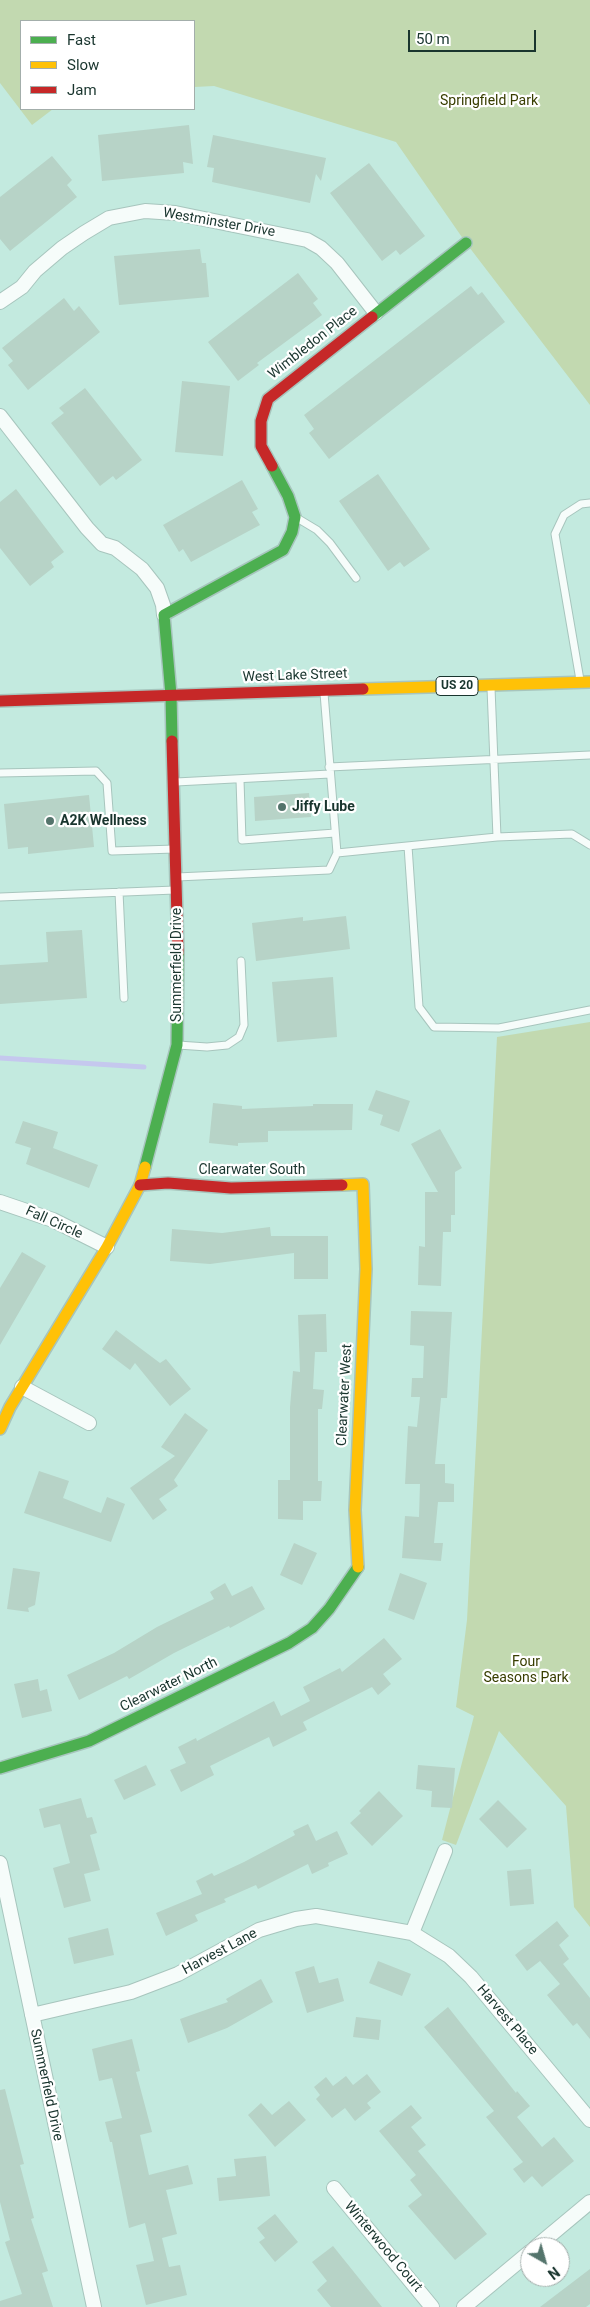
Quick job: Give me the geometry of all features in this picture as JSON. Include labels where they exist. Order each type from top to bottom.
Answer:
[{"type":"street","name":"Westminster Drive","points":[[0,302],[22,287],[35,271],[55,253],[84,233],[109,218],[145,211],[175,213],[307,240],[321,248],[337,263],[376,313]]},
{"type":"street","name":"Wimbledon Place","points":[[295,516],[288,496],[261,446],[261,421],[268,399],[466,243]]},
{"type":"street","points":[[0,416],[87,528],[102,544],[115,548],[142,569],[156,588],[163,605],[164,615],[283,550],[292,532],[295,516]]},
{"type":"street","name":"Summerfield Drive","points":[[0,1429],[22,1387],[107,1247],[140,1185],[177,1045],[179,975],[177,877],[171,696],[164,615]]},
{"type":"street","name":"West Lake Street","points":[[0,701],[585,682]]},
{"type":"street","name":"Clearwater South","points":[[140,1185],[168,1183],[231,1188],[363,1184]]},
{"type":"street","name":"Clearwater West","points":[[335,1601],[358,1569],[355,1510],[366,1269],[363,1184]]},
{"type":"street","name":"Fall Circle","points":[[0,1202],[53,1220],[107,1247]]},
{"type":"street","points":[[22,1387],[89,1423]]},
{"type":"street","name":"Clearwater North","points":[[0,1768],[42,1757],[89,1740],[288,1643],[312,1628],[335,1601]]},
{"type":"street","points":[[412,1933],[445,1850]]},
{"type":"street","name":"Summerfield Drive","points":[[0,1864],[94,2307]]},
{"type":"street","name":"Harvest Lane","points":[[32,2015],[132,1992],[163,1981],[259,1930],[296,1919],[316,1916],[412,1933]]},
{"type":"street","name":"Harvest Place","points":[[412,1933],[461,1966],[590,2120]]},
{"type":"street","name":"Winterwood Court","points":[[334,2188],[432,2307]]},
{"type":"street","points":[[548,2237],[590,2202]]},
{"type":"street","points":[[464,2307],[520,2260]]},
{"type":"lane","points":[[585,682],[556,534],[564,515],[581,504],[590,503]]},
{"type":"lane","points":[[295,516],[317,530],[330,543],[356,578]]},
{"type":"lane","points":[[491,685],[498,837]]},
{"type":"lane","points":[[177,877],[329,870],[337,852],[324,691]]},
{"type":"lane","points":[[174,782],[240,780],[330,770],[590,755]]},
{"type":"lane","points":[[0,773],[96,771],[107,783],[112,851],[176,849]]},
{"type":"lane","points":[[240,780],[242,840],[335,834]]},
{"type":"lane","points":[[337,852],[498,837],[572,834],[590,845]]},
{"type":"lane","points":[[408,846],[419,1007],[434,1027],[499,1028],[590,1010]]},
{"type":"lane","points":[[0,897],[177,890]]},
{"type":"lane","points":[[119,892],[124,998]]},
{"type":"lane","points":[[177,1045],[208,1047],[227,1045],[239,1037],[244,1025],[241,961]]},
{"type":"green space","name":"Springfield Park","points":[[0,0],[590,0],[590,405],[466,243],[396,142],[214,86],[195,87],[195,20],[20,20],[20,109],[0,83]]},
{"type":"green space","name":"Springfield Park","points":[[21,110],[52,110],[32,125]]},
{"type":"green space","name":"Four Seasons Park","points":[[590,1022],[590,1927],[574,1907],[566,1806],[499,1731],[456,1845],[442,1840],[474,1716],[456,1707],[467,1620],[497,1037]]},
{"type":"building","points":[[189,125],[193,164],[183,162],[184,173],[102,181],[98,135]]},
{"type":"building","points":[[213,135],[326,158],[321,181],[316,174],[310,203],[212,182],[214,168],[207,167]]},
{"type":"building","points":[[52,156],[72,180],[67,185],[77,197],[10,251],[0,239],[0,197]]},
{"type":"building","points":[[369,163],[425,236],[400,255],[396,250],[382,261],[330,193]]},
{"type":"building","points":[[200,249],[202,263],[206,263],[209,297],[119,305],[114,256]]},
{"type":"building","points":[[298,273],[318,299],[313,303],[322,315],[257,363],[259,365],[238,381],[208,342]]},
{"type":"building","points":[[471,286],[478,295],[482,292],[505,322],[329,459],[309,433],[314,429],[304,415]]},
{"type":"building","points":[[64,298],[74,311],[79,306],[100,332],[28,390],[8,365],[13,361],[2,348]]},
{"type":"building","points":[[182,381],[230,386],[223,456],[175,452]]},
{"type":"building","points":[[85,388],[142,460],[116,480],[113,476],[100,486],[51,423],[64,413],[59,408]]},
{"type":"building","points":[[378,474],[430,549],[404,567],[400,562],[388,571],[339,501]]},
{"type":"building","points":[[242,480],[258,509],[252,512],[260,525],[191,562],[183,549],[179,552],[163,525]]},
{"type":"building","points":[[16,489],[64,552],[51,562],[54,567],[30,586],[0,548],[0,502]]},
{"type":"building","name":"Jiffy Lube","points":[[309,793],[311,817],[255,821],[254,797]]},
{"type":"building","points":[[89,795],[94,847],[28,854],[28,847],[8,849],[4,804]]},
{"type":"building","points":[[346,916],[350,949],[256,961],[252,923],[303,917],[303,921]]},
{"type":"building","points":[[82,930],[87,998],[0,1004],[0,965],[48,962],[46,932]]},
{"type":"building","points":[[333,977],[337,1037],[277,1042],[272,982]]},
{"type":"building","points":[[376,1090],[410,1101],[399,1132],[380,1125],[383,1115],[368,1110]]},
{"type":"building","points":[[213,1103],[242,1106],[242,1109],[313,1106],[313,1104],[353,1104],[352,1130],[268,1131],[268,1142],[238,1143],[238,1146],[209,1143]]},
{"type":"building","points":[[23,1121],[58,1132],[53,1148],[98,1165],[89,1188],[26,1164],[31,1148],[15,1143]]},
{"type":"building","points":[[440,1129],[462,1168],[455,1172],[455,1215],[451,1215],[451,1232],[443,1232],[441,1286],[418,1285],[419,1246],[425,1247],[425,1192],[438,1192],[411,1144]]},
{"type":"building","points":[[270,1227],[271,1236],[328,1236],[328,1279],[294,1279],[294,1253],[210,1264],[170,1261],[172,1229],[222,1233]]},
{"type":"building","points":[[22,1252],[46,1266],[0,1345],[0,1288]]},
{"type":"building","points":[[411,1311],[452,1312],[447,1398],[441,1398],[435,1464],[445,1464],[445,1483],[454,1484],[454,1502],[438,1502],[434,1543],[443,1543],[441,1561],[402,1558],[405,1516],[419,1517],[420,1484],[405,1484],[408,1426],[417,1427],[420,1397],[411,1397],[412,1378],[423,1378],[424,1346],[410,1345]]},
{"type":"building","points":[[326,1314],[327,1352],[315,1352],[313,1389],[324,1390],[322,1409],[318,1409],[318,1481],[322,1481],[321,1501],[303,1501],[303,1520],[278,1519],[278,1480],[290,1480],[290,1407],[293,1371],[300,1372],[298,1315]]},
{"type":"building","points":[[116,1330],[160,1363],[166,1359],[191,1389],[170,1406],[135,1363],[130,1370],[102,1349]]},
{"type":"building","points":[[185,1413],[208,1430],[174,1480],[178,1486],[159,1499],[167,1510],[153,1520],[130,1488],[175,1456],[161,1447]]},
{"type":"building","points":[[39,1471],[69,1481],[63,1498],[101,1513],[107,1497],[125,1504],[111,1542],[24,1513]]},
{"type":"building","points":[[294,1543],[317,1553],[302,1585],[280,1575]]},
{"type":"building","points":[[13,1568],[40,1572],[35,1605],[28,1608],[29,1612],[7,1609]]},
{"type":"building","points":[[400,1573],[427,1583],[414,1620],[388,1610]]},
{"type":"building","points":[[225,1583],[232,1596],[252,1586],[265,1609],[230,1628],[229,1626],[174,1653],[129,1679],[127,1676],[79,1700],[67,1675],[114,1653],[157,1627],[214,1599],[210,1592]]},
{"type":"building","points":[[384,1638],[402,1659],[383,1674],[391,1684],[378,1695],[372,1687],[303,1722],[307,1730],[273,1747],[269,1737],[210,1766],[214,1775],[181,1792],[170,1770],[186,1763],[178,1747],[196,1738],[197,1741],[274,1701],[281,1716],[310,1701],[303,1687],[340,1668],[342,1672]]},
{"type":"building","points":[[38,1679],[40,1691],[47,1689],[52,1711],[22,1718],[14,1684]]},
{"type":"building","points":[[146,1765],[156,1785],[124,1800],[114,1780]]},
{"type":"building","points":[[418,1765],[455,1768],[452,1808],[431,1807],[432,1791],[416,1789]]},
{"type":"building","points":[[379,1791],[403,1816],[372,1846],[350,1823]]},
{"type":"building","points":[[81,1798],[87,1818],[92,1817],[97,1833],[90,1835],[100,1870],[84,1874],[91,1901],[64,1908],[53,1868],[70,1863],[60,1824],[44,1828],[39,1809]]},
{"type":"building","points":[[498,1800],[527,1829],[507,1848],[479,1819]]},
{"type":"building","points":[[308,1824],[316,1841],[337,1831],[348,1854],[328,1863],[329,1866],[312,1874],[308,1864],[258,1889],[256,1885],[224,1899],[226,1902],[195,1915],[198,1921],[166,1936],[156,1913],[202,1894],[196,1881],[212,1873],[214,1876],[244,1862],[295,1835],[293,1831]]},
{"type":"building","points":[[531,1869],[534,1904],[510,1906],[507,1871]]},
{"type":"building","points":[[557,1921],[569,1936],[559,1945],[569,1959],[563,1964],[590,1998],[590,2039],[577,2023],[573,2026],[547,1995],[560,1984],[540,1961],[527,1971],[515,1955]]},
{"type":"building","points":[[108,1928],[114,1955],[74,1964],[68,1938]]},
{"type":"building","points":[[378,1961],[411,1974],[402,1996],[369,1983]]},
{"type":"building","points":[[314,1966],[319,1983],[338,1978],[344,2001],[307,2013],[295,1972]]},
{"type":"building","points":[[261,1979],[273,2002],[227,2028],[188,2043],[180,2019],[228,2002],[226,1999]]},
{"type":"building","points":[[448,2007],[516,2093],[517,2091],[530,2106],[517,2117],[542,2147],[554,2137],[574,2161],[542,2187],[532,2176],[524,2183],[513,2169],[523,2162],[486,2117],[494,2111],[424,2027]]},
{"type":"building","points":[[356,2017],[381,2020],[379,2040],[353,2037]]},
{"type":"building","points":[[132,2039],[140,2071],[136,2072],[152,2132],[140,2135],[149,2175],[188,2165],[193,2184],[166,2190],[177,2234],[162,2238],[169,2267],[180,2265],[187,2295],[146,2305],[136,2265],[154,2261],[145,2223],[129,2228],[112,2142],[110,2142],[105,2122],[122,2118],[112,2078],[99,2081],[92,2049]]},
{"type":"building","points":[[367,2074],[381,2092],[367,2103],[371,2108],[355,2121],[345,2108],[332,2118],[316,2099],[320,2095],[314,2087],[326,2077],[333,2086],[346,2076],[353,2085]]},
{"type":"building","points":[[5,2089],[24,2164],[20,2165],[34,2218],[31,2219],[48,2271],[42,2273],[53,2307],[0,2307],[0,2301],[22,2294],[5,2242],[10,2240],[0,2202],[0,2090]]},
{"type":"building","points":[[289,2101],[306,2120],[275,2147],[248,2115],[261,2103],[272,2115]]},
{"type":"building","points":[[411,2105],[422,2118],[411,2127],[426,2145],[418,2151],[487,2234],[455,2260],[408,2206],[422,2195],[410,2180],[416,2175],[379,2131]]},
{"type":"building","points":[[266,2156],[270,2196],[219,2201],[217,2178],[236,2176],[234,2159]]},
{"type":"building","points":[[275,2214],[298,2242],[275,2262],[259,2242],[265,2238],[257,2228]]},
{"type":"building","points":[[333,2246],[382,2307],[331,2307],[317,2290],[327,2281],[312,2262]]},
{"type":"building","points":[[590,2269],[590,2304],[586,2307],[540,2307],[566,2287],[570,2287],[570,2284]]},
{"type":"waterway","points":[[0,1058],[144,1067]]},
{"type":"traffic: fast","points":[[372,317],[466,243]]},
{"type":"traffic: fast","points":[[172,741],[171,695],[164,615],[283,550],[292,532],[295,517],[288,496],[272,466]]},
{"type":"traffic: fast","points":[[145,1167],[177,1045],[178,953]]},
{"type":"traffic: fast","points":[[0,1768],[89,1741],[289,1643],[312,1628],[329,1609],[358,1567]]},
{"type":"traffic: slow","points":[[363,689],[590,682]]},
{"type":"traffic: slow","points":[[0,1429],[10,1407],[107,1247],[140,1185],[145,1167]]},
{"type":"traffic: slow","points":[[342,1185],[363,1184],[366,1269],[355,1510],[358,1567]]},
{"type":"traffic: jam","points":[[272,466],[261,446],[261,421],[268,399],[372,317]]},
{"type":"traffic: jam","points":[[0,701],[363,689]]},
{"type":"traffic: jam","points":[[172,741],[178,953]]},
{"type":"traffic: jam","points":[[140,1185],[168,1183],[231,1188],[342,1185]]},
{"type":"place","name":"Jiffy Lube","points":[[282,807]]},
{"type":"place","name":"A2K Wellness","points":[[50,821]]}]
